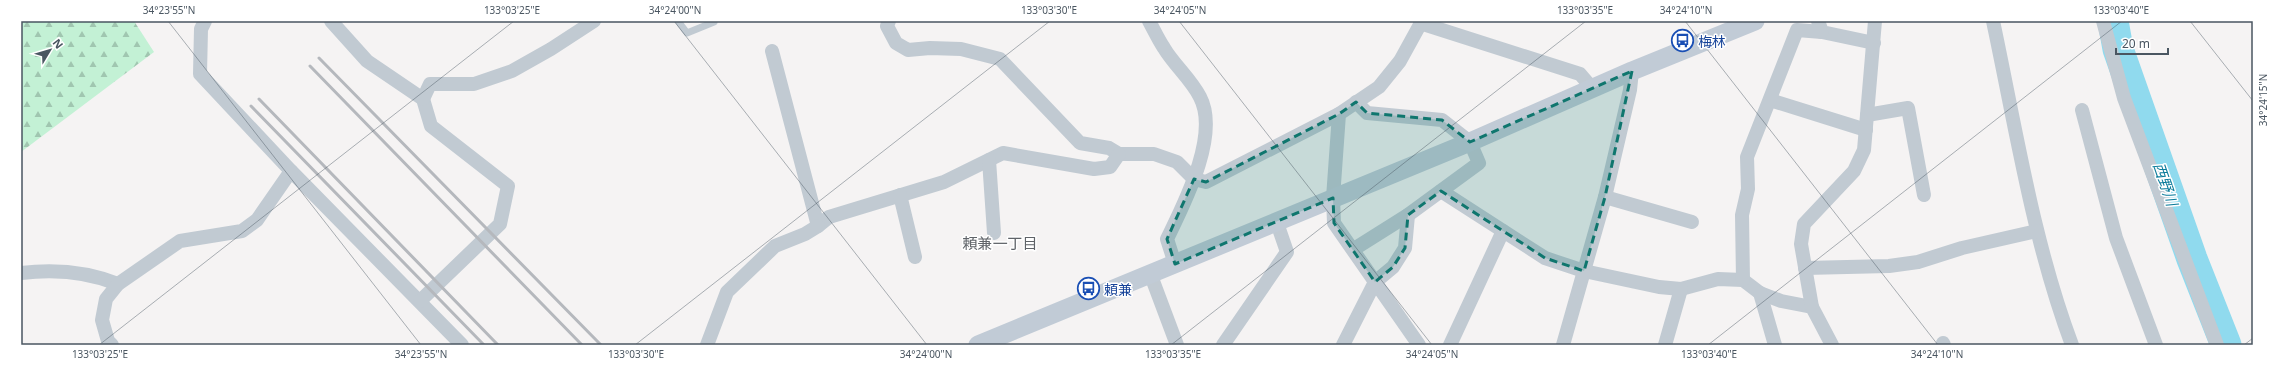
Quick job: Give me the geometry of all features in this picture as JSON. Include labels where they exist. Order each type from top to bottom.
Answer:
[{"type":"street","points":[[205,21],[201,29],[200,74],[291,171],[462,345]]},
{"type":"street","points":[[331,21],[367,61],[423,99],[431,126],[508,186],[500,224],[420,301]]},
{"type":"street","points":[[423,99],[430,84],[474,84],[512,71],[551,49],[594,21]]},
{"type":"street","points":[[889,21],[887,26],[896,43],[908,50],[930,48],[961,49],[1000,59],[1080,143],[1108,148],[1119,154],[1154,154],[1177,162],[1194,179],[1206,182],[1339,114],[1379,87],[1400,61],[1421,22],[1580,74],[1592,88]]},
{"type":"street","points":[[1149,21],[1164,48],[1200,97],[1205,111],[1207,129],[1190,194],[1167,239],[1175,264]]},
{"type":"street","points":[[978,345],[1277,223],[1333,198],[1470,142],[1735,25],[1755,21]]},
{"type":"street","points":[[1832,345],[1812,307],[1801,244],[1804,224],[1854,172],[1864,150],[1875,21]]},
{"type":"street","points":[[1993,21],[2037,231],[2061,318],[2072,345]]},
{"type":"street","points":[[2103,21],[2124,98],[2217,345]]},
{"type":"street","points":[[1743,280],[1742,215],[1748,189],[1747,157],[1798,30],[1820,26],[1874,43]]},
{"type":"street","points":[[772,51],[818,226]]},
{"type":"street","points":[[1563,345],[1605,197],[1632,71]]},
{"type":"street","points":[[1770,100],[1866,130]]},
{"type":"street","points":[[1354,249],[1408,215],[1479,163],[1470,142],[1442,120],[1367,113],[1356,102]]},
{"type":"street","points":[[1867,115],[1908,108],[1924,195]]},
{"type":"street","points":[[2082,110],[2116,238],[2156,345]]},
{"type":"street","points":[[1339,114],[1333,198],[1334,224],[1354,249],[1419,345]]},
{"type":"street","points":[[707,345],[727,292],[775,246],[805,234],[829,217],[944,182],[1003,153],[1094,170],[1110,167],[1119,154]]},
{"type":"street","points":[[989,160],[994,233]]},
{"type":"street","points":[[112,345],[108,341],[102,320],[106,300],[118,284],[180,241],[242,232],[257,220],[291,171]]},
{"type":"street","points":[[1441,191],[1545,258],[1584,271],[1659,287],[1681,289],[1718,279],[1743,280],[1760,293],[1781,301],[1812,307]]},
{"type":"street","points":[[900,195],[915,257]]},
{"type":"street","points":[[1605,197],[1692,222]]},
{"type":"street","points":[[1343,345],[1375,282],[1393,267],[1405,248],[1408,215]]},
{"type":"street","points":[[1223,345],[1287,252],[1277,223]]},
{"type":"street","points":[[1450,345],[1503,231]]},
{"type":"street","points":[[1805,268],[1889,266],[1918,262],[1962,248],[2037,231]]},
{"type":"street","points":[[21,273],[58,271],[104,279],[118,284]]},
{"type":"street","points":[[1150,274],[1178,345]]},
{"type":"street","points":[[1665,345],[1681,289]]},
{"type":"street","points":[[1760,293],[1775,345]]},
{"type":"lane","points":[[678,21],[687,33],[714,22]]},
{"type":"highlighted area","points":[[1632,71],[1605,197],[1584,271],[1545,258],[1441,191],[1408,215],[1405,248],[1393,267],[1375,282],[1334,223],[1333,198],[1175,264],[1167,239],[1194,179],[1206,182],[1339,114],[1356,102],[1367,113],[1442,120],[1470,142]]},
{"type":"green space","points":[[21,21],[134,21],[154,52],[21,152]]},
{"type":"waterway","name":"西野川","points":[[2113,21],[2118,49],[2192,259],[2226,345]]},
{"type":"railway","points":[[319,58],[601,345]]},
{"type":"railway","points":[[310,66],[582,345]]},
{"type":"railway","points":[[259,99],[498,345]]},
{"type":"railway","points":[[251,106],[484,345]]},
{"type":"place","name":"梅林","points":[[1683,41]]},
{"type":"place","name":"頼兼","points":[[1088,289]]},
{"type":"district","name":"頼兼一丁目","points":[[1000,243]]}]
